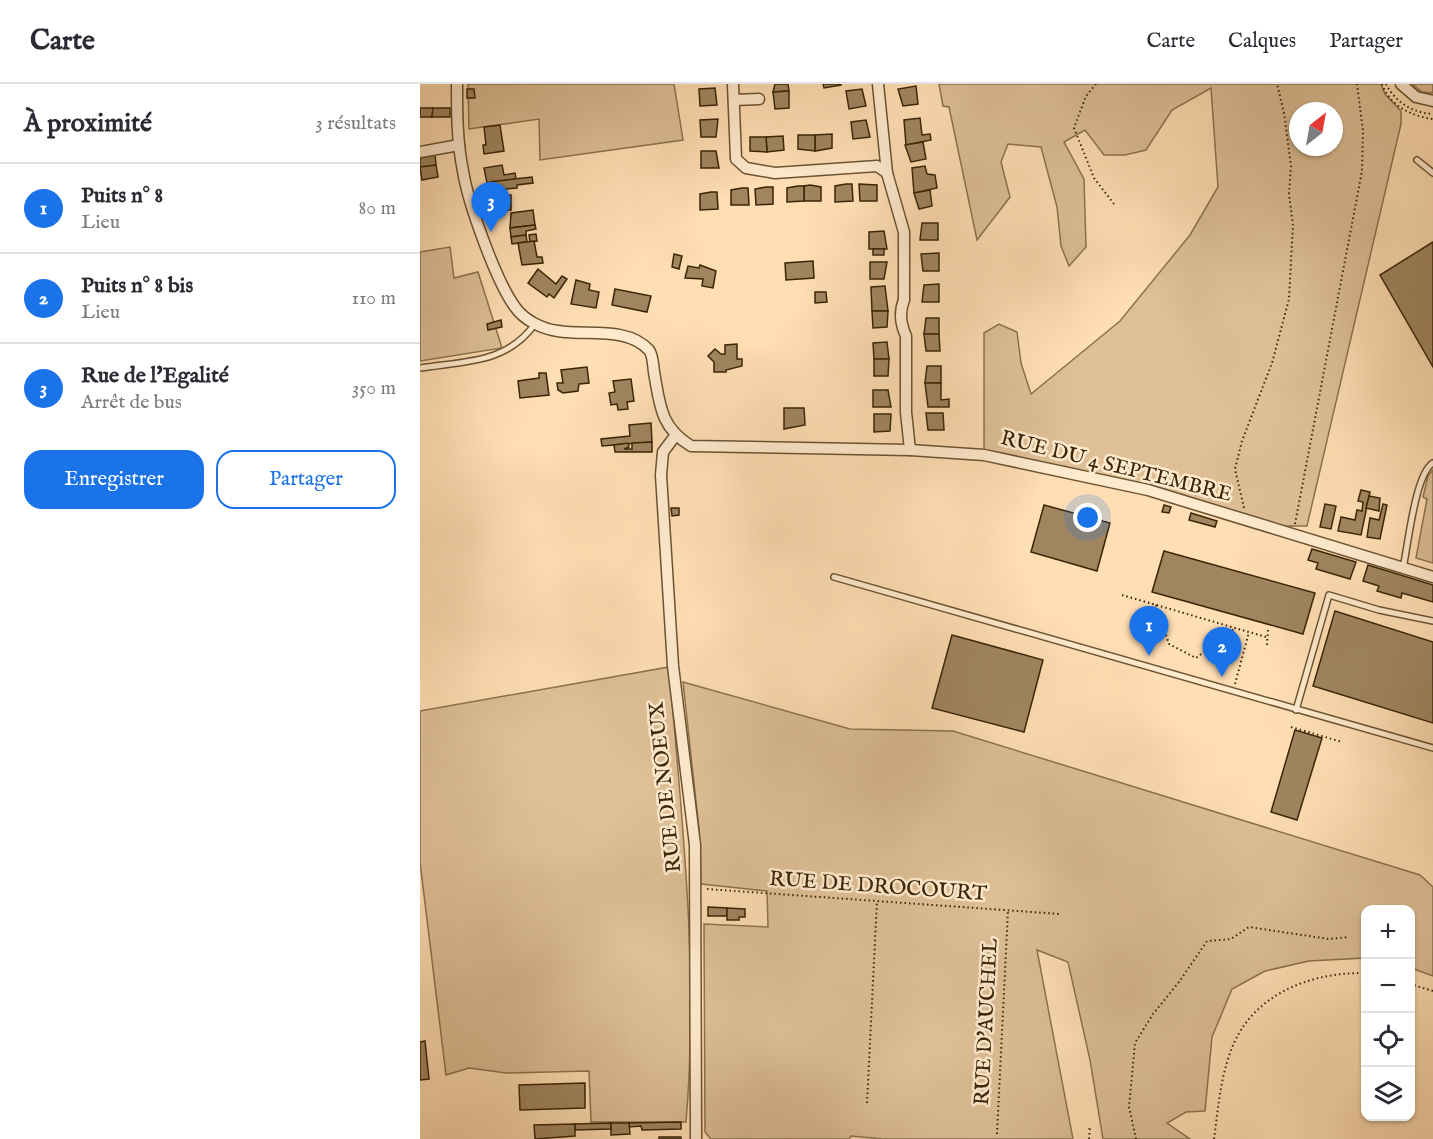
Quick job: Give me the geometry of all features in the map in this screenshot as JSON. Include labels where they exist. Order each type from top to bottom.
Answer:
[{"type":"street","points":[[457,84],[459,145],[463,172],[503,285],[516,308],[535,324],[557,331],[633,337],[651,352],[659,397],[668,426],[675,436]]},
{"type":"street","points":[[733,84],[736,159],[746,168],[776,173],[877,166],[887,173]]},
{"type":"street","points":[[878,84],[887,173],[904,232],[904,300],[900,308],[901,326],[906,336],[906,412],[910,450]]},
{"type":"street","points":[[1401,84],[1416,98],[1433,101]]},
{"type":"street","points":[[734,100],[759,99]]},
{"type":"street","points":[[420,152],[459,145]]},
{"type":"street","name":"RUE DU 4 SEPTEMBRE","points":[[675,436],[691,446],[910,450],[984,455],[1148,490],[1293,532],[1433,577]]},
{"type":"street","name":"RUE DE NOEUX","points":[[675,436],[663,452],[661,475],[673,666],[695,845],[696,1139]]},
{"type":"lane","points":[[1418,160],[1433,173]]},
{"type":"lane","points":[[420,368],[496,356],[512,348],[535,324]]},
{"type":"lane","points":[[1403,568],[1421,480],[1428,466],[1433,463]]},
{"type":"lane","points":[[834,577],[1433,748]]},
{"type":"lane","points":[[1296,710],[1329,595],[1379,610],[1433,621]]},
{"type":"path","points":[[1096,84],[1086,96],[1074,128],[1094,178],[1114,204]]},
{"type":"path","points":[[1247,519],[1235,470],[1242,441],[1272,363],[1290,299],[1293,225],[1289,194],[1291,166],[1284,113],[1277,84]]},
{"type":"path","points":[[1293,532],[1362,171],[1363,131],[1357,84]]},
{"type":"path","points":[[1382,84],[1385,93],[1401,109],[1420,117],[1433,119]]},
{"type":"path","points":[[1122,595],[1266,636]]},
{"type":"path","points":[[1156,605],[1169,644],[1196,658],[1236,628]]},
{"type":"path","points":[[1267,645],[1268,629]]},
{"type":"path","points":[[1234,687],[1249,632]]},
{"type":"path","points":[[1291,727],[1342,742]]},
{"type":"path","name":"RUE DE DROCOURT","points":[[695,888],[724,892],[1060,914]]},
{"type":"path","points":[[867,1102],[877,901]]},
{"type":"path","name":"RUE D'AUCHEL","points":[[997,1134],[1008,910]]},
{"type":"path","points":[[1136,1139],[1129,1107],[1135,1043],[1153,1014],[1179,982],[1207,941],[1231,939],[1249,927],[1329,939],[1349,937]]},
{"type":"path","points":[[1214,1139],[1221,1087],[1230,1052],[1255,1009],[1294,986],[1335,973],[1361,973]]},
{"type":"path","points":[[1415,986],[1433,991]]},
{"type":"path","points":[[1089,1129],[1090,1127],[1089,1139]]},
{"type":"shaded area","points":[[468,84],[674,84],[683,140],[540,160],[539,119],[469,129]]},
{"type":"shaded area","points":[[939,84],[1381,84],[1385,94],[1401,111],[1401,124],[1307,526],[1280,526],[984,455],[984,333],[999,324],[1017,332],[1021,363],[1031,394],[1120,321],[1190,235],[1218,187],[1211,88],[1172,110],[1146,150],[1125,155],[1104,155],[1085,130],[1064,142],[1084,179],[1086,247],[1069,266],[1061,246],[1057,207],[1041,147],[1008,144],[1001,162],[1010,197],[977,240],[949,107],[943,106]]},
{"type":"shaded area","points":[[1412,84],[1433,84],[1433,93],[1422,92]]},
{"type":"shaded area","points":[[450,247],[454,278],[478,272],[502,348],[420,361],[420,252]]},
{"type":"shaded area","points":[[1433,470],[1433,563],[1416,558],[1427,499],[1423,497],[1428,476]]},
{"type":"shaded area","points":[[669,667],[684,838],[690,951],[690,1065],[686,1122],[591,1122],[589,1071],[506,1073],[469,1068],[446,1075],[420,862],[420,711]]},
{"type":"shaded area","points":[[683,682],[850,729],[953,731],[1420,875],[1433,887],[1433,976],[1415,969],[1415,905],[1361,905],[1361,958],[1309,961],[1265,971],[1232,989],[1212,1037],[1205,1111],[1186,1112],[1167,1123],[1190,1139],[1103,1139],[1090,1060],[1068,962],[1037,950],[1073,1139],[883,1139],[851,1136],[849,1139],[711,1139],[705,1132],[704,924],[768,927],[767,891],[701,884],[699,829]]},
{"type":"building","points":[[775,84],[788,84],[789,91],[773,92]]},
{"type":"building","points":[[823,84],[841,84],[841,85],[824,88]]},
{"type":"building","points":[[916,86],[918,104],[903,106],[898,89]]},
{"type":"building","points":[[715,88],[717,105],[700,106],[699,89]]},
{"type":"building","points":[[467,89],[474,89],[475,98],[467,98]]},
{"type":"building","points":[[862,89],[866,106],[849,109],[846,91]]},
{"type":"building","points":[[789,91],[789,108],[775,109],[773,92]]},
{"type":"building","points":[[420,108],[433,108],[432,117],[420,117]]},
{"type":"building","points":[[433,108],[450,108],[450,117],[432,117]]},
{"type":"building","points":[[920,118],[922,135],[930,134],[931,140],[906,145],[904,120]]},
{"type":"building","points":[[718,119],[716,137],[701,137],[700,120]]},
{"type":"building","points":[[866,120],[870,137],[853,139],[851,122]]},
{"type":"building","points":[[500,125],[504,151],[484,154],[483,145],[486,145],[484,127]]},
{"type":"building","points":[[832,134],[832,148],[815,151],[815,135]]},
{"type":"building","points":[[798,135],[815,135],[815,151],[798,149]]},
{"type":"building","points":[[783,136],[784,150],[767,152],[766,137]]},
{"type":"building","points":[[750,137],[766,137],[767,152],[750,151]]},
{"type":"building","points":[[923,142],[926,159],[911,162],[905,145]]},
{"type":"building","points":[[701,151],[716,151],[719,168],[701,168]]},
{"type":"building","points":[[435,155],[436,165],[420,167],[420,158]]},
{"type":"building","points":[[436,165],[438,177],[422,180],[420,167]]},
{"type":"building","points":[[502,165],[504,175],[515,173],[516,179],[487,183],[484,168]]},
{"type":"building","points":[[925,166],[927,174],[935,175],[937,188],[914,193],[912,168]]},
{"type":"building","points":[[532,177],[533,183],[517,185],[517,188],[506,189],[507,195],[492,197],[490,182]]},
{"type":"building","points":[[852,184],[853,201],[835,202],[835,186]]},
{"type":"building","points":[[859,184],[877,185],[877,201],[860,201]]},
{"type":"building","points":[[804,186],[821,187],[821,201],[804,201]]},
{"type":"building","points":[[804,186],[804,201],[787,202],[787,188]]},
{"type":"building","points":[[773,187],[773,204],[756,205],[755,189]]},
{"type":"building","points":[[748,188],[749,205],[731,205],[731,190]]},
{"type":"building","points":[[930,190],[932,206],[919,209],[914,193]]},
{"type":"building","points":[[717,192],[718,209],[700,210],[700,194]]},
{"type":"building","points":[[511,195],[511,210],[494,212],[492,197]]},
{"type":"building","points":[[533,210],[535,225],[510,228],[511,213]]},
{"type":"building","points":[[498,212],[499,217],[489,219],[488,213]]},
{"type":"building","points":[[922,223],[938,223],[938,240],[920,240]]},
{"type":"building","points":[[535,225],[536,229],[526,231],[526,235],[511,237],[510,228]]},
{"type":"building","points":[[884,231],[887,249],[869,249],[869,232]]},
{"type":"building","points":[[536,234],[537,241],[530,242],[529,235]]},
{"type":"building","points":[[526,235],[527,242],[512,244],[511,237]]},
{"type":"building","points":[[534,241],[537,257],[542,257],[543,263],[522,265],[518,243]]},
{"type":"building","points":[[1433,242],[1433,367],[1380,275]]},
{"type":"building","points":[[873,249],[884,249],[884,255],[873,255]]},
{"type":"building","points":[[939,253],[939,271],[923,271],[921,254]]},
{"type":"building","points":[[674,254],[682,256],[679,269],[672,267]]},
{"type":"building","points":[[813,261],[814,278],[786,280],[785,263]]},
{"type":"building","points":[[870,262],[887,262],[884,279],[870,279]]},
{"type":"building","points":[[700,265],[716,271],[713,288],[702,286],[703,279],[685,278],[688,266],[699,268]]},
{"type":"building","points":[[538,269],[556,284],[562,276],[567,279],[554,298],[549,294],[547,297],[528,283]]},
{"type":"building","points":[[576,280],[590,284],[589,290],[599,292],[596,308],[571,304]]},
{"type":"building","points":[[939,284],[939,302],[922,302],[924,285]]},
{"type":"building","points":[[885,286],[888,311],[872,311],[871,287]]},
{"type":"building","points":[[615,289],[651,296],[647,312],[612,305]]},
{"type":"building","points":[[815,292],[826,292],[827,302],[815,303]]},
{"type":"building","points":[[872,311],[888,311],[887,327],[873,328]]},
{"type":"building","points":[[926,318],[939,318],[939,334],[924,334]]},
{"type":"building","points":[[501,320],[502,327],[488,330],[487,324]]},
{"type":"building","points":[[924,334],[939,334],[940,351],[926,351]]},
{"type":"building","points":[[887,342],[889,359],[874,359],[873,343]]},
{"type":"building","points":[[737,344],[737,359],[742,359],[742,366],[726,370],[726,372],[714,372],[714,362],[708,356],[715,349],[725,354],[725,345]]},
{"type":"building","points":[[874,359],[889,359],[888,376],[874,376]]},
{"type":"building","points":[[927,366],[941,366],[941,383],[925,383]]},
{"type":"building","points":[[587,367],[589,383],[579,384],[578,391],[563,393],[558,390],[557,383],[563,383],[561,370]]},
{"type":"building","points":[[539,373],[546,373],[549,395],[520,398],[518,381],[539,378]]},
{"type":"building","points":[[631,379],[634,401],[627,402],[628,409],[618,410],[617,404],[611,405],[609,393],[615,392],[613,381]]},
{"type":"building","points":[[925,383],[941,383],[941,400],[949,399],[949,407],[928,407]]},
{"type":"building","points":[[873,390],[888,390],[891,407],[873,407]]},
{"type":"building","points":[[784,408],[804,408],[805,425],[784,429]]},
{"type":"building","points":[[926,413],[943,413],[944,430],[928,430]]},
{"type":"building","points":[[874,414],[891,414],[890,431],[874,432]]},
{"type":"building","points":[[651,423],[652,442],[602,446],[601,439],[630,436],[629,425]]},
{"type":"building","points":[[652,442],[652,452],[615,452],[614,445],[628,443],[629,447],[624,449],[632,449],[632,443]]},
{"type":"building","points":[[1361,490],[1370,492],[1361,535],[1338,531],[1341,517],[1355,520],[1357,510],[1362,511],[1363,502],[1358,501]]},
{"type":"building","points":[[1369,496],[1380,498],[1379,511],[1366,508]]},
{"type":"building","points":[[1325,504],[1336,506],[1331,529],[1320,527]]},
{"type":"building","points":[[1383,504],[1387,505],[1380,539],[1367,537],[1370,518],[1379,520]]},
{"type":"building","points":[[1044,505],[1110,523],[1097,571],[1031,552]]},
{"type":"building","points":[[1164,505],[1171,507],[1169,513],[1162,512]]},
{"type":"building","points":[[671,508],[679,508],[679,515],[672,516]]},
{"type":"building","points":[[1191,513],[1217,521],[1215,527],[1189,520]]},
{"type":"building","points":[[1312,549],[1356,562],[1350,579],[1316,569],[1318,563],[1308,560]]},
{"type":"building","points":[[1164,551],[1315,593],[1303,634],[1152,592]]},
{"type":"building","points":[[1368,565],[1433,585],[1433,602],[1402,593],[1401,598],[1377,591],[1379,586],[1363,581]]},
{"type":"building","points":[[1335,611],[1433,642],[1433,723],[1313,686]]},
{"type":"building","points":[[952,635],[1043,660],[1024,732],[932,708]]},
{"type":"building","points":[[1295,730],[1322,738],[1297,820],[1271,812]]},
{"type":"building","points":[[708,907],[727,908],[727,916],[708,916]]},
{"type":"building","points":[[727,908],[745,909],[745,917],[739,917],[739,920],[727,920]]},
{"type":"building","points":[[425,1041],[429,1079],[420,1080],[420,1042]]},
{"type":"building","points":[[585,1083],[585,1108],[520,1110],[519,1085]]},
{"type":"building","points":[[681,1122],[681,1129],[642,1130],[641,1126],[629,1127],[629,1123]]},
{"type":"building","points":[[611,1123],[611,1129],[575,1130],[575,1124]]},
{"type":"building","points":[[611,1123],[629,1123],[630,1134],[611,1135]]},
{"type":"building","points":[[575,1124],[575,1136],[535,1139],[534,1125]]},
{"type":"building","points":[[659,1137],[681,1137],[681,1139],[659,1139]]},
{"type":"place","name":"Rue de l'Egalité","points":[[491,232]]},
{"type":"place","name":"Puits n° 8","points":[[1149,656]]},
{"type":"place","name":"Puits n° 8 bis","points":[[1222,677]]}]
